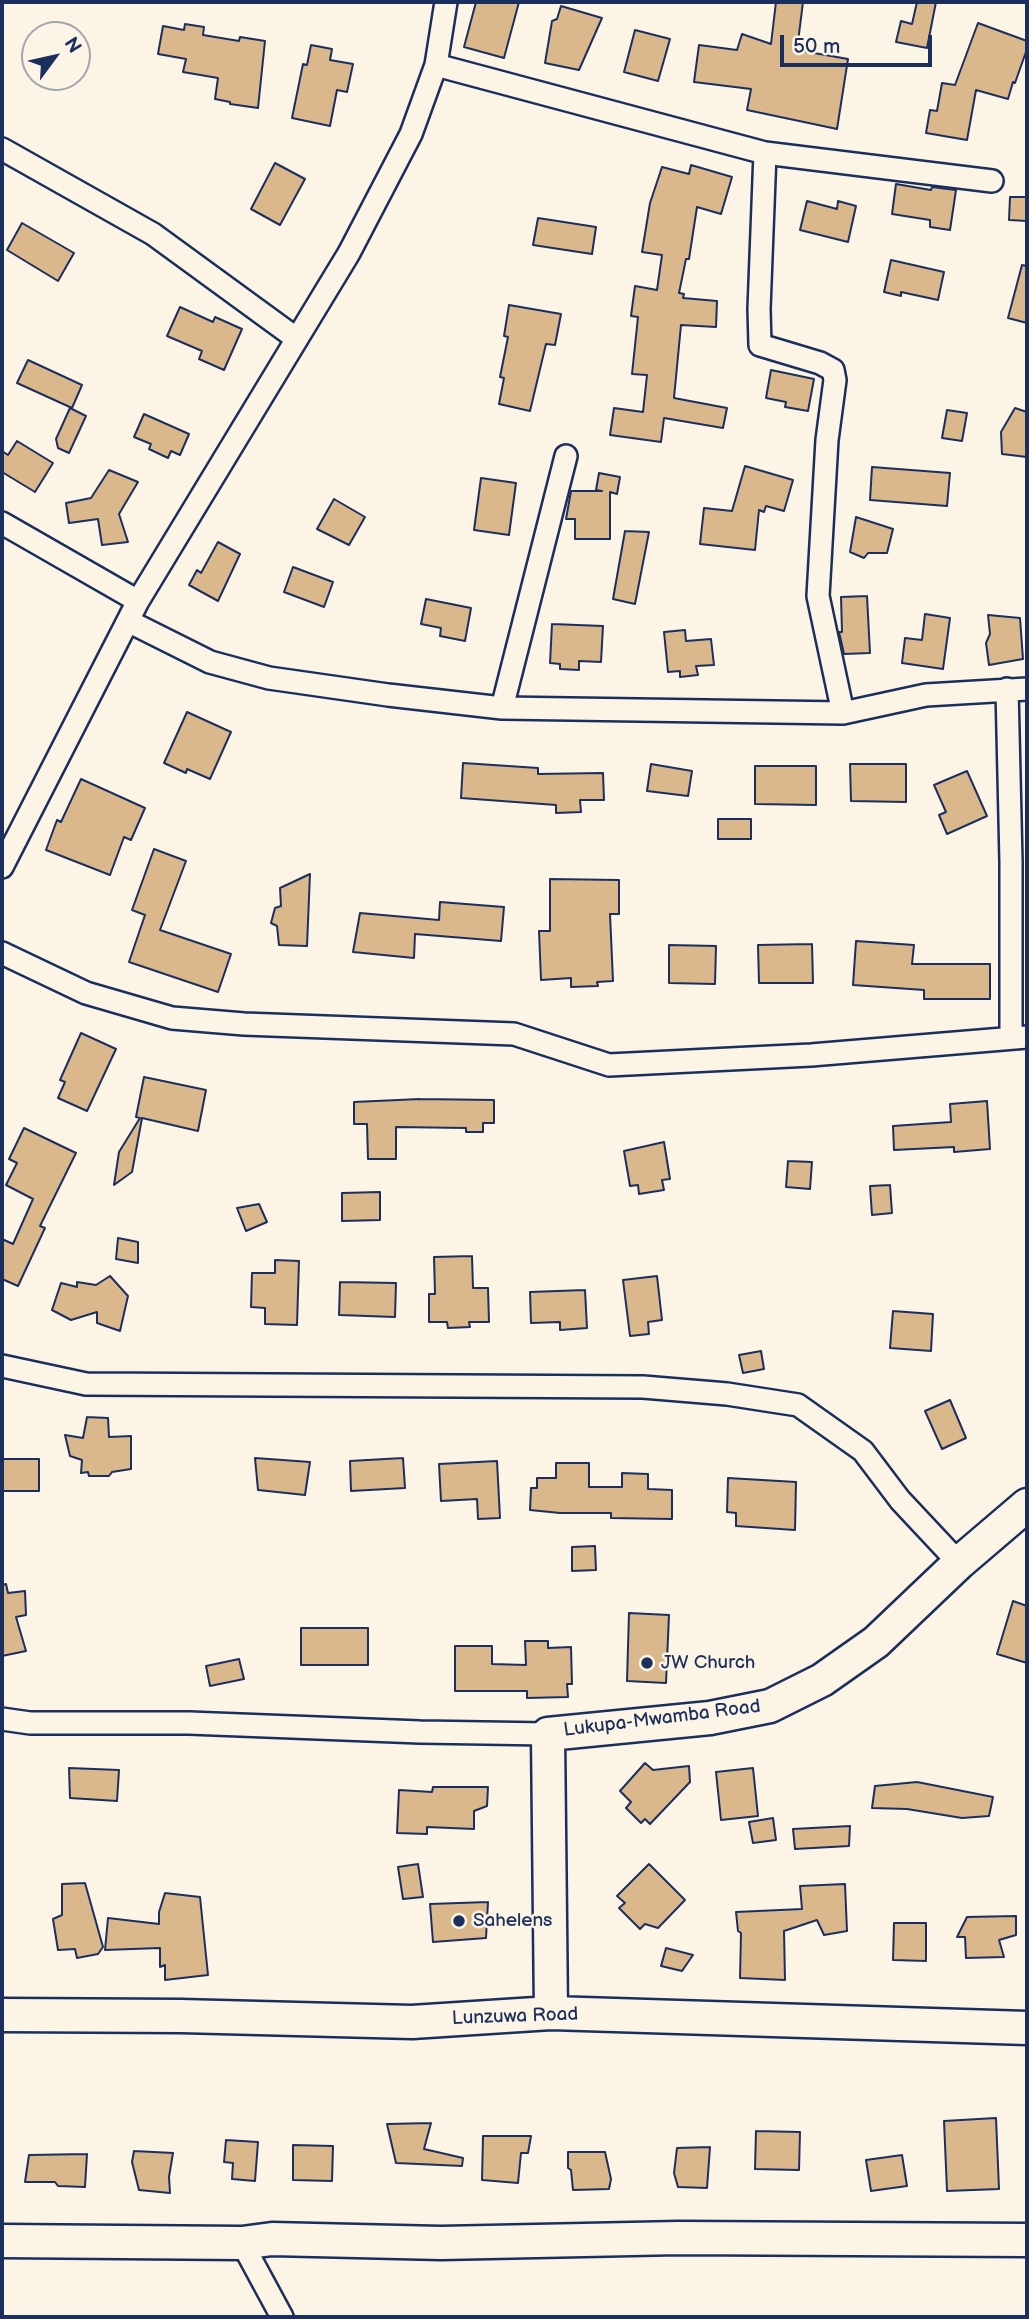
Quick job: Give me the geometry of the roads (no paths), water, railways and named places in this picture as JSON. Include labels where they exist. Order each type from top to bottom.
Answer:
[{"type":"street","points":[[2,867],[138,601],[349,253],[411,134],[436,65],[446,2]]},
{"type":"street","points":[[436,65],[765,153],[992,181]]},
{"type":"street","points":[[2,149],[153,234],[297,339]]},
{"type":"street","points":[[765,153],[760,345],[820,363],[834,370],[818,596],[844,713]]},
{"type":"street","points":[[502,708],[566,456]]},
{"type":"street","points":[[2,523],[138,601]]},
{"type":"street","points":[[2,953],[86,993],[172,1017],[244,1024],[514,1034],[609,1065],[811,1055],[1019,1037],[1010,862],[1017,689],[926,695],[844,713],[502,708],[269,678],[210,662],[128,621]]},
{"type":"street","points":[[2,1366],[86,1384],[643,1387],[727,1394],[798,1405],[863,1451],[900,1500],[959,1563]]},
{"type":"street","name":"Lukupa-Mwamba Road","points":[[551,2013],[548,1734],[710,1718],[770,1706],[822,1680],[876,1642],[959,1563],[1027,1505]]},
{"type":"street","points":[[2,1719],[30,1723],[189,1723],[548,1734]]},
{"type":"street","name":"Lunzuwa Road","points":[[2,2015],[412,2022],[551,2013],[1027,2028]]},
{"type":"street","points":[[2,2241],[243,2243],[272,2239],[441,2243],[679,2238],[1027,2239]]},
{"type":"street","points":[[243,2243],[282,2317]]},
{"type":"place","name":"JW Church","points":[[647,1663]]},
{"type":"place","name":"Sahelens","points":[[459,1921]]}]
